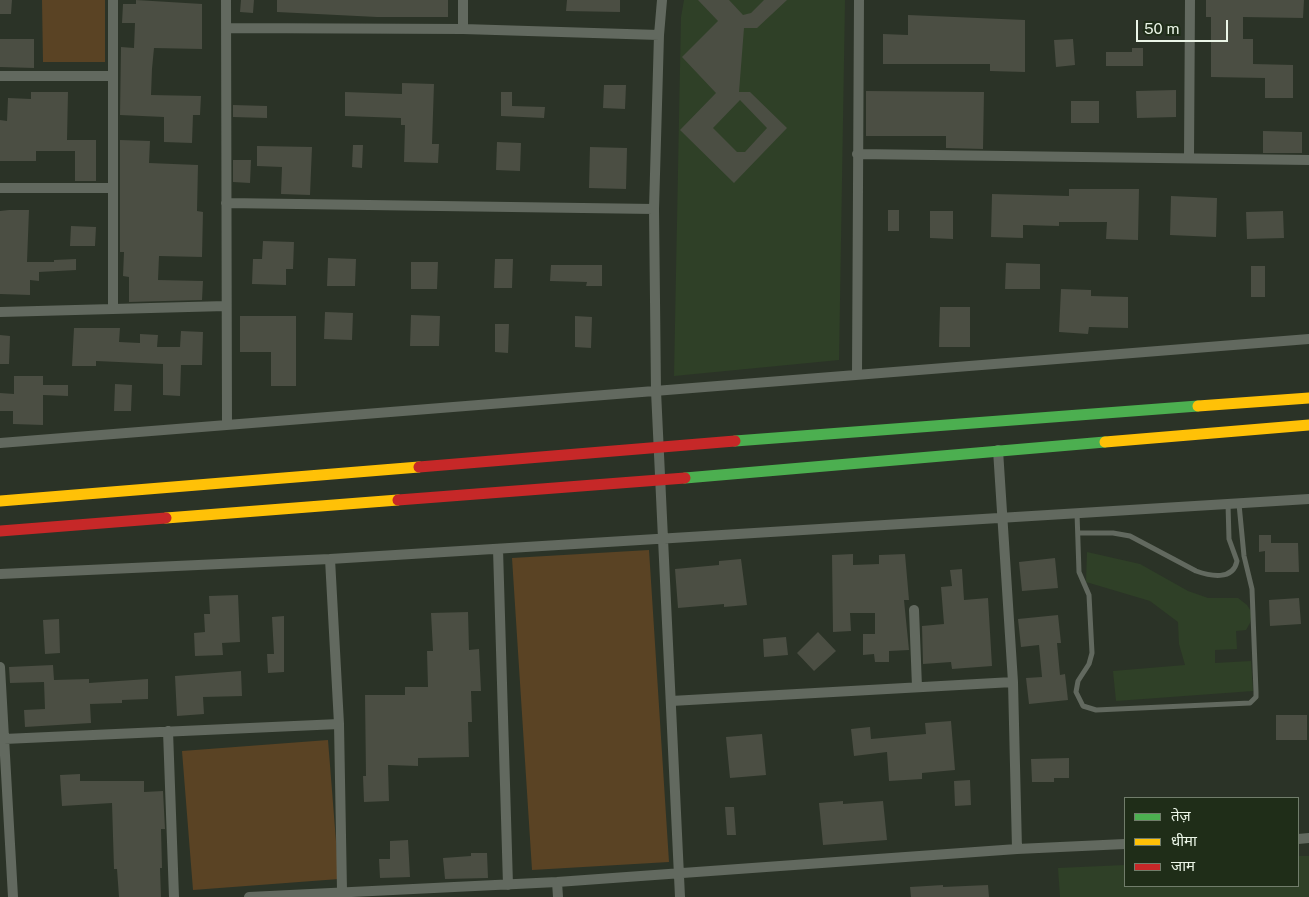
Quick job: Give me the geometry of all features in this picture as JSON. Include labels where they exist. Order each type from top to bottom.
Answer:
[{"type":"main road","points":[[0,501],[1309,398]]},
{"type":"main road","points":[[0,531],[660,480],[1309,425]]},
{"type":"street","points":[[113,0],[113,309]]},
{"type":"street","points":[[226,0],[227,424]]},
{"type":"street","points":[[463,0],[463,29]]},
{"type":"street","points":[[662,0],[659,35],[654,209],[657,448],[664,538],[677,872],[680,897]]},
{"type":"street","points":[[857,375],[859,0]]},
{"type":"street","points":[[1189,157],[1190,0]]},
{"type":"street","points":[[226,28],[463,29],[659,35]]},
{"type":"street","points":[[0,76],[112,76]]},
{"type":"street","points":[[857,154],[1309,160]]},
{"type":"street","points":[[0,188],[112,188]]},
{"type":"street","points":[[226,203],[654,209]]},
{"type":"street","points":[[0,312],[226,306]]},
{"type":"street","points":[[0,443],[1309,339]]},
{"type":"street","points":[[998,450],[1012,682],[1017,849]]},
{"type":"street","points":[[0,574],[330,559],[1309,499]]},
{"type":"street","points":[[498,549],[508,885]]},
{"type":"street","points":[[330,559],[339,724],[342,891]]},
{"type":"street","points":[[914,610],[917,688]]},
{"type":"street","points":[[0,667],[13,897]]},
{"type":"street","points":[[671,701],[1012,682]]},
{"type":"street","points":[[4,739],[339,724]]},
{"type":"street","points":[[168,731],[174,897]]},
{"type":"street","points":[[249,897],[342,891],[427,893],[677,872],[1017,849],[1124,844]]},
{"type":"street","points":[[557,882],[558,897]]},
{"type":"lane","points":[[1079,533],[1113,533],[1130,536],[1196,571],[1207,575],[1226,574],[1233,570],[1237,561],[1229,539],[1228,504]]},
{"type":"lane","points":[[1077,513],[1080,572],[1089,594],[1092,653],[1089,664],[1077,686],[1079,700],[1083,706],[1096,710],[1250,703],[1256,697],[1252,588],[1244,556],[1239,504]]},
{"type":"shaded area","points":[[42,0],[105,0],[105,62],[43,62]]},
{"type":"shaded area","points":[[684,0],[845,0],[839,360],[674,376],[681,17]]},
{"type":"shaded area","points":[[649,550],[669,862],[532,870],[512,558]]},
{"type":"shaded area","points":[[1087,552],[1140,564],[1188,591],[1208,598],[1238,598],[1247,605],[1252,613],[1250,623],[1246,630],[1236,631],[1237,649],[1215,650],[1215,663],[1251,661],[1253,691],[1116,701],[1113,671],[1185,665],[1179,644],[1178,622],[1150,601],[1086,582]]},
{"type":"shaded area","points":[[328,740],[339,879],[193,890],[182,751]]},
{"type":"shaded area","points":[[1299,856],[1309,856],[1309,897],[1060,897],[1058,868],[1124,865],[1124,887],[1299,887]]},
{"type":"building","points":[[0,0],[12,0],[11,14],[0,14]]},
{"type":"building","points":[[136,0],[202,4],[202,49],[154,48],[152,69],[151,95],[201,96],[200,115],[193,115],[192,143],[164,142],[164,117],[120,115],[121,47],[134,48],[135,23],[122,23],[123,4],[136,4]]},
{"type":"building","points":[[241,0],[254,0],[253,13],[240,12]]},
{"type":"building","points":[[277,0],[448,0],[448,17],[377,17],[277,12]]},
{"type":"building","points":[[567,0],[620,0],[620,12],[566,11]]},
{"type":"building","points":[[698,0],[729,0],[743,15],[751,13],[764,0],[787,0],[757,28],[744,28],[739,92],[750,92],[787,128],[734,183],[680,130],[716,93],[682,57],[718,21]],"holes":[[[740,100],[767,128],[745,152],[737,152],[713,128]]]},
{"type":"building","points":[[1206,0],[1304,0],[1303,18],[1243,17],[1243,39],[1253,39],[1253,64],[1293,65],[1293,98],[1265,98],[1265,78],[1211,77],[1211,17],[1206,17]]},
{"type":"building","points":[[908,15],[1025,20],[1025,72],[990,71],[990,64],[883,64],[883,34],[908,35]]},
{"type":"building","points":[[0,39],[34,39],[34,68],[0,67]]},
{"type":"building","points":[[1073,39],[1075,65],[1056,67],[1054,40]]},
{"type":"building","points":[[1132,48],[1143,48],[1143,66],[1106,66],[1106,52],[1132,52]]},
{"type":"building","points":[[402,83],[434,84],[432,144],[439,144],[438,163],[404,162],[405,125],[401,125],[401,118],[345,116],[345,92],[402,94]]},
{"type":"building","points":[[604,85],[626,85],[625,109],[603,108]]},
{"type":"building","points":[[1176,90],[1176,117],[1137,118],[1136,91]]},
{"type":"building","points":[[866,91],[984,92],[983,149],[946,148],[946,136],[866,136]]},
{"type":"building","points":[[31,92],[68,92],[67,140],[96,140],[96,181],[75,181],[75,151],[36,151],[36,161],[0,161],[0,120],[7,121],[8,98],[31,99]]},
{"type":"building","points":[[501,92],[512,92],[512,106],[545,107],[544,118],[501,116]]},
{"type":"building","points":[[1071,101],[1099,101],[1099,123],[1071,123]]},
{"type":"building","points":[[233,105],[267,106],[267,118],[233,117]]},
{"type":"building","points":[[1263,131],[1302,132],[1302,153],[1263,153]]},
{"type":"building","points":[[120,140],[150,141],[149,163],[198,165],[197,211],[203,212],[202,257],[159,256],[158,280],[203,281],[202,300],[129,302],[129,277],[123,276],[124,252],[120,252]]},
{"type":"building","points":[[497,142],[521,143],[520,171],[496,170]]},
{"type":"building","points":[[353,145],[363,145],[362,168],[352,167]]},
{"type":"building","points":[[257,146],[312,147],[310,195],[281,194],[282,167],[257,166]]},
{"type":"building","points":[[590,147],[627,148],[626,189],[589,188]]},
{"type":"building","points":[[233,160],[251,160],[250,183],[233,182]]},
{"type":"building","points":[[1069,189],[1139,189],[1138,240],[1106,239],[1107,222],[1059,222],[1059,226],[1023,225],[1023,238],[991,237],[992,194],[1069,196]]},
{"type":"building","points":[[1171,196],[1217,198],[1216,237],[1170,235]]},
{"type":"building","points":[[29,210],[27,262],[54,262],[54,260],[76,259],[76,270],[39,272],[39,281],[30,280],[30,295],[0,294],[0,211]]},
{"type":"building","points":[[888,210],[899,210],[899,231],[888,231]]},
{"type":"building","points":[[930,211],[953,211],[953,239],[930,238]]},
{"type":"building","points":[[1283,211],[1284,238],[1247,239],[1246,212]]},
{"type":"building","points":[[71,226],[96,227],[95,246],[70,246]]},
{"type":"building","points":[[263,241],[294,242],[293,269],[286,269],[286,285],[252,284],[253,259],[262,259]]},
{"type":"building","points":[[328,258],[356,259],[355,286],[327,286]]},
{"type":"building","points":[[495,259],[513,259],[512,288],[494,288]]},
{"type":"building","points":[[411,262],[438,262],[437,289],[411,289]]},
{"type":"building","points":[[1006,263],[1040,264],[1040,289],[1005,289]]},
{"type":"building","points":[[551,265],[602,265],[602,286],[586,286],[587,282],[550,281]]},
{"type":"building","points":[[1251,266],[1265,266],[1265,297],[1251,297]]},
{"type":"building","points":[[1061,289],[1091,290],[1091,296],[1128,297],[1128,328],[1089,327],[1088,334],[1059,332]]},
{"type":"building","points":[[940,307],[970,307],[970,347],[939,347]]},
{"type":"building","points":[[325,312],[353,313],[352,340],[324,339]]},
{"type":"building","points":[[411,315],[440,316],[439,346],[410,346]]},
{"type":"building","points":[[240,316],[296,316],[296,386],[271,386],[271,352],[240,352]]},
{"type":"building","points":[[575,316],[592,317],[591,348],[575,347]]},
{"type":"building","points":[[495,324],[509,324],[508,353],[495,352]]},
{"type":"building","points":[[74,328],[120,328],[119,342],[140,343],[140,334],[158,335],[157,347],[180,347],[181,331],[203,332],[202,365],[181,365],[180,396],[163,395],[163,364],[96,361],[96,366],[72,366]]},
{"type":"building","points":[[0,335],[10,336],[9,364],[0,364]]},
{"type":"building","points":[[14,376],[43,376],[43,385],[68,385],[68,396],[43,395],[43,425],[13,424],[13,411],[0,411],[0,393],[14,394]]},
{"type":"building","points":[[115,384],[132,385],[131,411],[114,411]]},
{"type":"building","points":[[1259,535],[1271,535],[1271,543],[1298,543],[1299,572],[1265,572],[1265,551],[1259,552]]},
{"type":"building","points":[[853,554],[853,565],[879,564],[879,555],[905,554],[909,600],[904,600],[909,650],[889,651],[889,662],[875,662],[874,654],[863,655],[863,634],[875,634],[875,613],[850,613],[851,631],[833,632],[832,555]]},
{"type":"building","points":[[1055,558],[1058,588],[1022,591],[1019,562]]},
{"type":"building","points":[[741,559],[747,605],[724,607],[724,604],[678,608],[675,569],[719,565],[719,561]]},
{"type":"building","points":[[962,569],[964,600],[988,598],[992,666],[952,669],[951,662],[923,664],[922,626],[944,624],[941,587],[952,586],[950,570]]},
{"type":"building","points":[[238,595],[240,642],[222,643],[223,655],[195,656],[194,633],[205,632],[204,614],[210,614],[209,596]]},
{"type":"building","points":[[1299,598],[1301,624],[1270,626],[1269,600]]},
{"type":"building","points":[[468,612],[469,650],[479,649],[481,691],[471,691],[472,722],[468,722],[469,757],[418,758],[418,766],[388,765],[389,801],[364,802],[363,776],[366,776],[365,695],[405,695],[405,687],[428,687],[427,651],[433,651],[431,613]]},
{"type":"building","points":[[1058,615],[1061,643],[1057,643],[1060,675],[1065,674],[1068,700],[1029,704],[1026,678],[1042,677],[1039,645],[1021,647],[1018,619]]},
{"type":"building","points":[[284,616],[284,672],[268,673],[267,654],[274,654],[272,617]]},
{"type":"building","points":[[59,619],[60,653],[45,654],[43,620]]},
{"type":"building","points":[[818,632],[836,651],[814,671],[797,653]]},
{"type":"building","points":[[786,637],[788,655],[764,657],[763,639]]},
{"type":"building","points":[[53,665],[54,680],[89,679],[89,683],[148,679],[148,699],[122,700],[122,703],[90,704],[91,723],[25,727],[24,710],[45,709],[44,682],[10,683],[9,667]]},
{"type":"building","points":[[241,671],[242,696],[203,697],[204,714],[177,716],[175,676]]},
{"type":"building","points":[[1276,715],[1307,715],[1307,740],[1276,740]]},
{"type":"building","points":[[951,721],[955,770],[922,773],[922,779],[889,781],[887,752],[854,756],[851,729],[870,727],[871,739],[926,734],[925,723]]},
{"type":"building","points":[[762,734],[766,775],[730,778],[726,737]]},
{"type":"building","points":[[1069,758],[1069,778],[1054,778],[1054,782],[1032,782],[1031,759]]},
{"type":"building","points":[[80,774],[80,781],[144,781],[144,792],[163,791],[165,829],[161,829],[161,897],[119,897],[117,869],[114,869],[112,803],[62,806],[60,775]]},
{"type":"building","points":[[970,780],[971,805],[955,806],[954,781]]},
{"type":"building","points":[[843,801],[843,804],[883,801],[887,840],[823,845],[819,803]]},
{"type":"building","points":[[725,807],[734,807],[736,835],[727,835]]},
{"type":"building","points":[[408,840],[410,877],[380,878],[379,859],[390,859],[390,841]]},
{"type":"building","points":[[471,853],[487,853],[488,878],[445,879],[443,858],[471,856]]},
{"type":"building","points":[[943,885],[943,887],[988,885],[989,897],[911,897],[910,887]]},
{"type":"traffic: fast","points":[[735,441],[1198,406]]},
{"type":"traffic: fast","points":[[685,478],[1105,442]]},
{"type":"traffic: slow","points":[[1198,406],[1309,398]]},
{"type":"traffic: slow","points":[[1105,442],[1309,425]]},
{"type":"traffic: slow","points":[[0,501],[419,467]]},
{"type":"traffic: slow","points":[[166,518],[398,500]]},
{"type":"traffic: jam","points":[[419,467],[735,441]]},
{"type":"traffic: jam","points":[[398,500],[685,478]]},
{"type":"traffic: jam","points":[[0,531],[166,518]]}]
